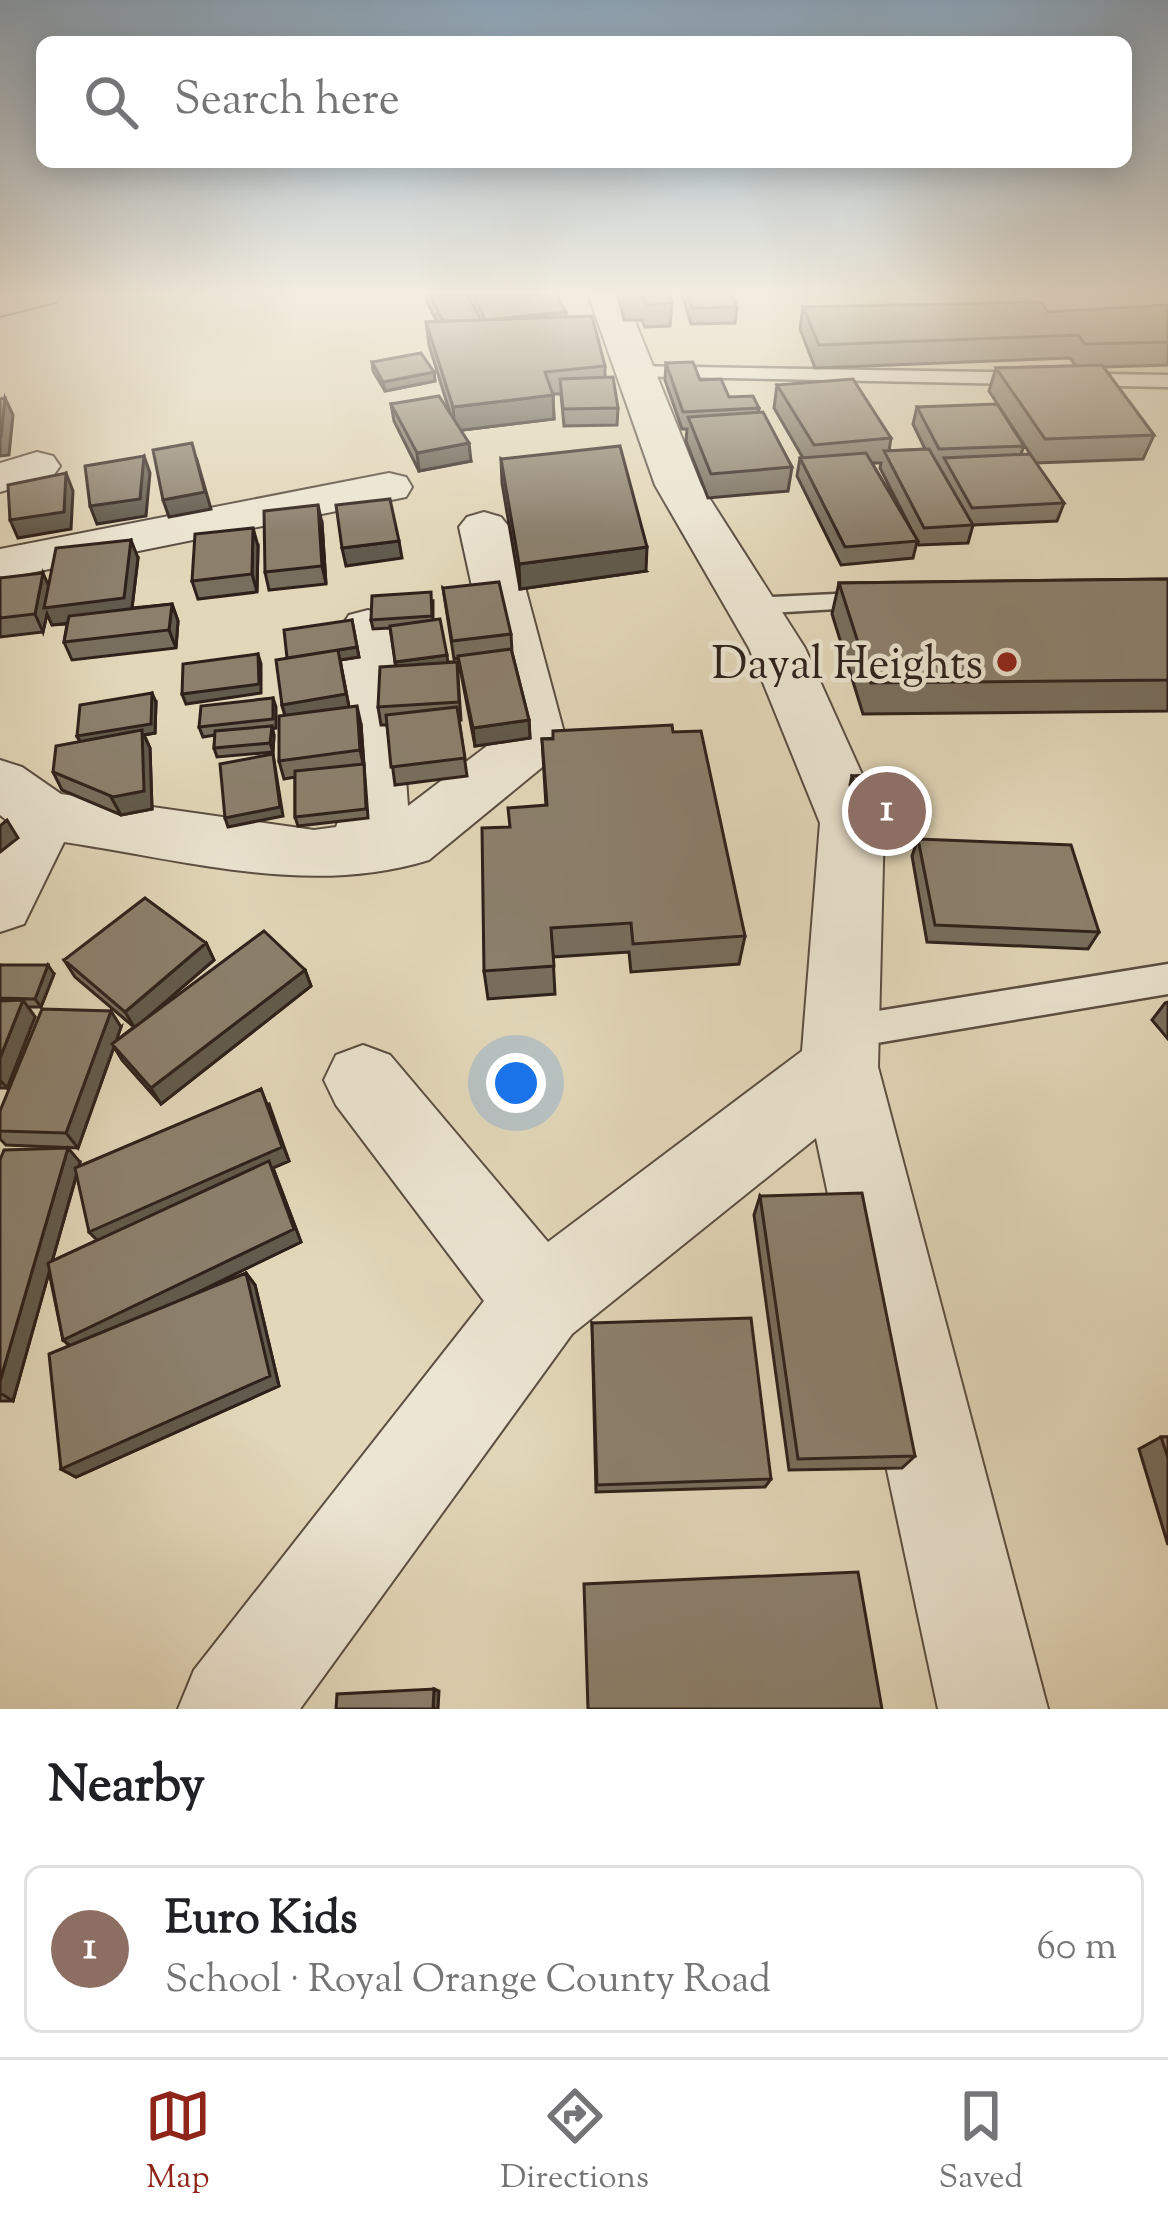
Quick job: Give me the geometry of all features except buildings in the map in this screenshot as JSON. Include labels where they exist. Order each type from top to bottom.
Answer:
[{"type":"street","points":[[634,374],[678,485],[753,606],[852,823],[840,1050],[993,1709]]},
{"type":"street","points":[[0,564],[389,488]]},
{"type":"street","points":[[0,905],[22,799],[314,855],[406,842],[536,740],[484,527]]},
{"type":"street","points":[[360,849],[379,798],[368,627]]},
{"type":"street","points":[[239,1707],[540,1302],[771,1126],[840,1050]]},
{"type":"street","points":[[363,1080],[540,1302]]},
{"type":"lane","points":[[737,374],[1168,381]]},
{"type":"lane","points":[[753,606],[907,599]]},
{"type":"lane","points":[[840,1050],[1168,979]]},
{"type":"place","name":"Dayal Heights","points":[[1007,662]]},
{"type":"place","name":"Euro Kids","points":[[887,811]]}]
